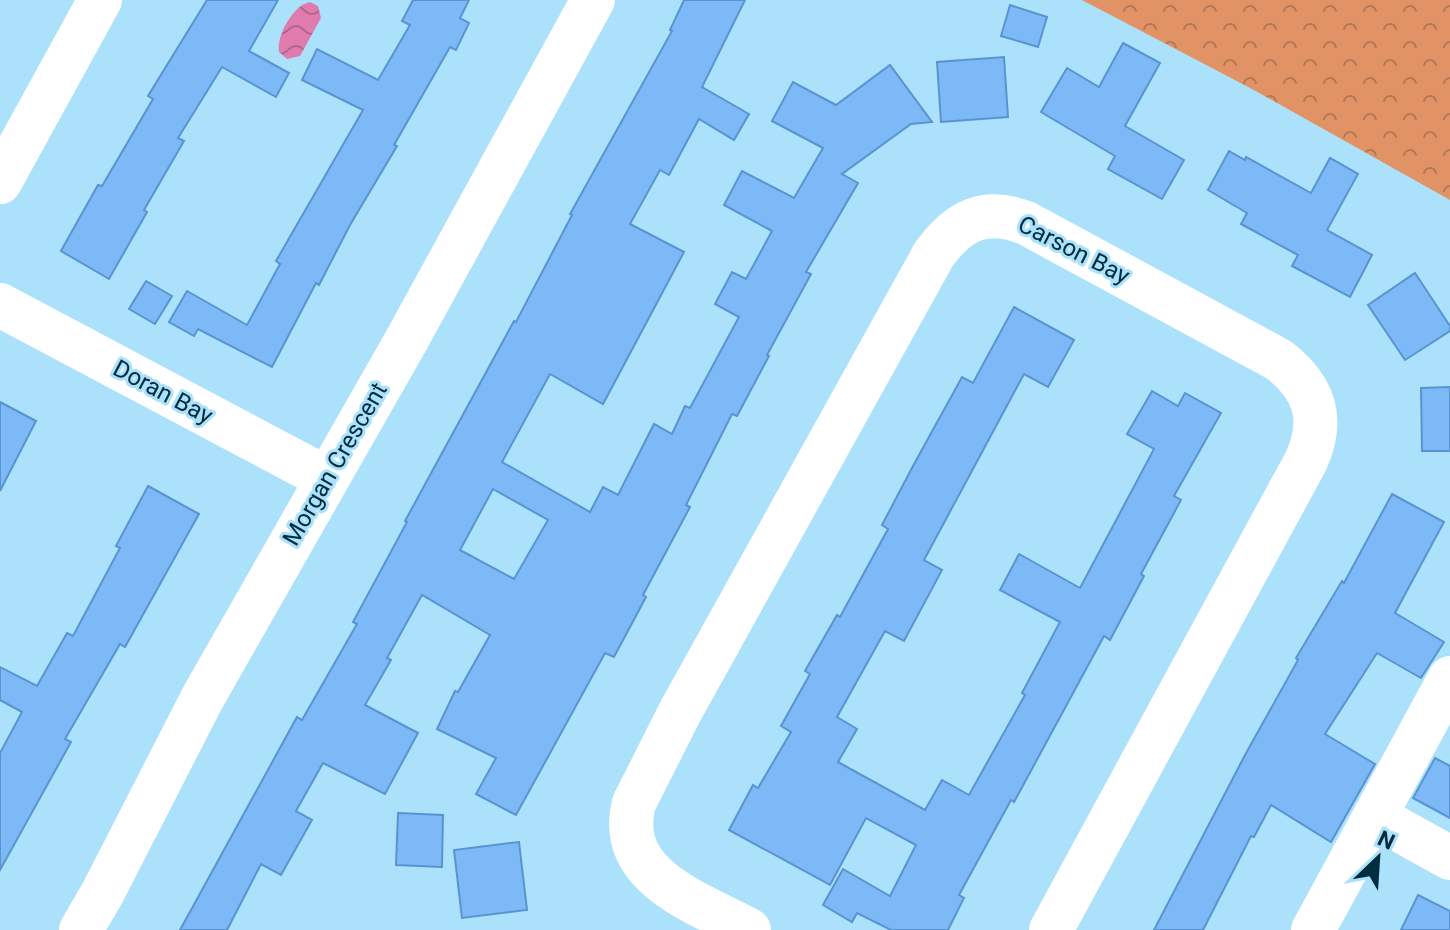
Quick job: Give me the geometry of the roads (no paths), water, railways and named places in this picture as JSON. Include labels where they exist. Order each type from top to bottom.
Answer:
[{"type":"street","points":[[0,182],[100,0]]},
{"type":"street","name":"Morgan Crescent","points":[[81,930],[210,685],[406,341],[593,0]]},
{"type":"street","name":"Carson Bay","points":[[749,930],[650,873],[636,851],[630,817],[634,803],[680,712],[934,254],[958,227],[995,214],[1026,223],[1279,360],[1296,373],[1309,391],[1317,424],[1314,443],[1306,461],[1051,930]]},
{"type":"street","name":"Doran Bay","points":[[0,305],[326,478]]},
{"type":"street","points":[[1313,930],[1450,678]]},
{"type":"street","points":[[1376,817],[1450,858]]},
{"type":"water","points":[[310,2],[318,6],[321,18],[300,56],[287,59],[279,52],[283,30],[292,15]]}]
